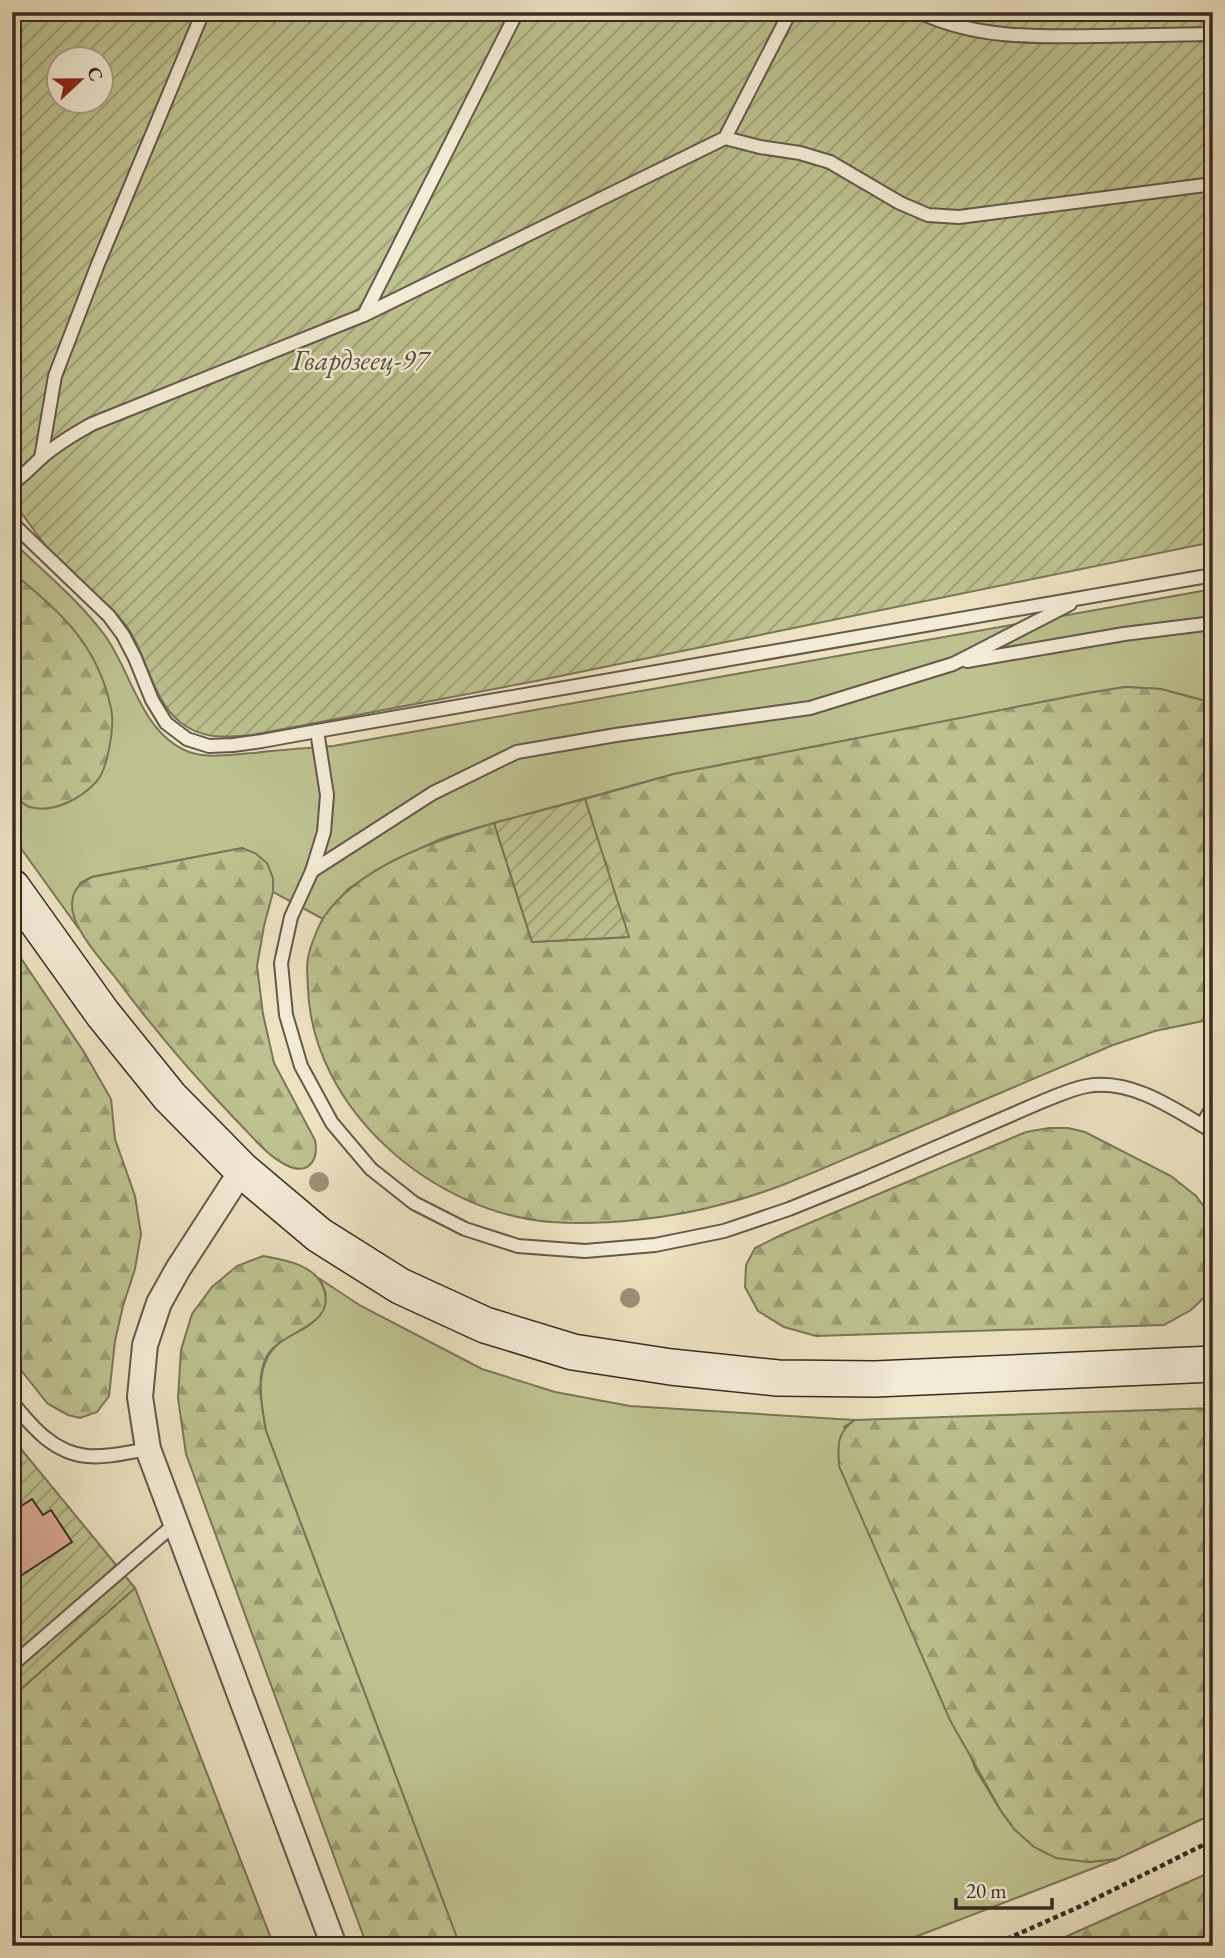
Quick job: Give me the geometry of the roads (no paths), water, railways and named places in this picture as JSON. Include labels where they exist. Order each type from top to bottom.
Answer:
[{"type":"street","points":[[12,887],[120,1035],[170,1097],[242,1170],[319,1235],[400,1286],[485,1325],[573,1352],[671,1367],[778,1378],[875,1379],[1213,1364]]},
{"type":"street","points":[[242,1170],[159,1303],[145,1345],[140,1397],[148,1449],[334,1946]]},
{"type":"lane","points":[[41,458],[55,376],[98,264],[203,12]]},
{"type":"lane","points":[[364,315],[517,12]]},
{"type":"lane","points":[[12,483],[22,478],[41,458],[66,439],[92,424],[364,315],[725,138],[790,12]]},
{"type":"lane","points":[[920,12],[941,22],[984,32],[1033,36],[1213,34]]},
{"type":"lane","points":[[725,138],[830,162],[900,203],[928,215],[958,217],[1213,184]]},
{"type":"lane","points":[[12,523],[109,616],[123,635],[152,700],[166,723],[187,739],[209,746],[262,741],[1213,575]]},
{"type":"lane","points":[[953,664],[1083,598]]},
{"type":"lane","points":[[312,872],[433,793],[517,752],[615,735],[810,708],[953,664],[1124,634],[1213,623]]},
{"type":"lane","points":[[317,730],[327,794],[324,832],[312,872],[291,917],[281,963],[286,1015],[301,1066],[332,1123],[371,1169],[414,1203],[465,1229],[518,1246],[585,1251],[654,1245],[724,1231],[826,1194],[1041,1102],[1087,1086],[1107,1084],[1130,1089],[1157,1100],[1207,1129],[1213,1106]]},
{"type":"lane","points":[[12,1402],[45,1438],[66,1451],[87,1456],[104,1456],[148,1449]]},
{"type":"lane","points":[[12,1665],[176,1523]]},
{"type":"park label","name":"Гвардзеец-97","points":[[360,360]]}]
